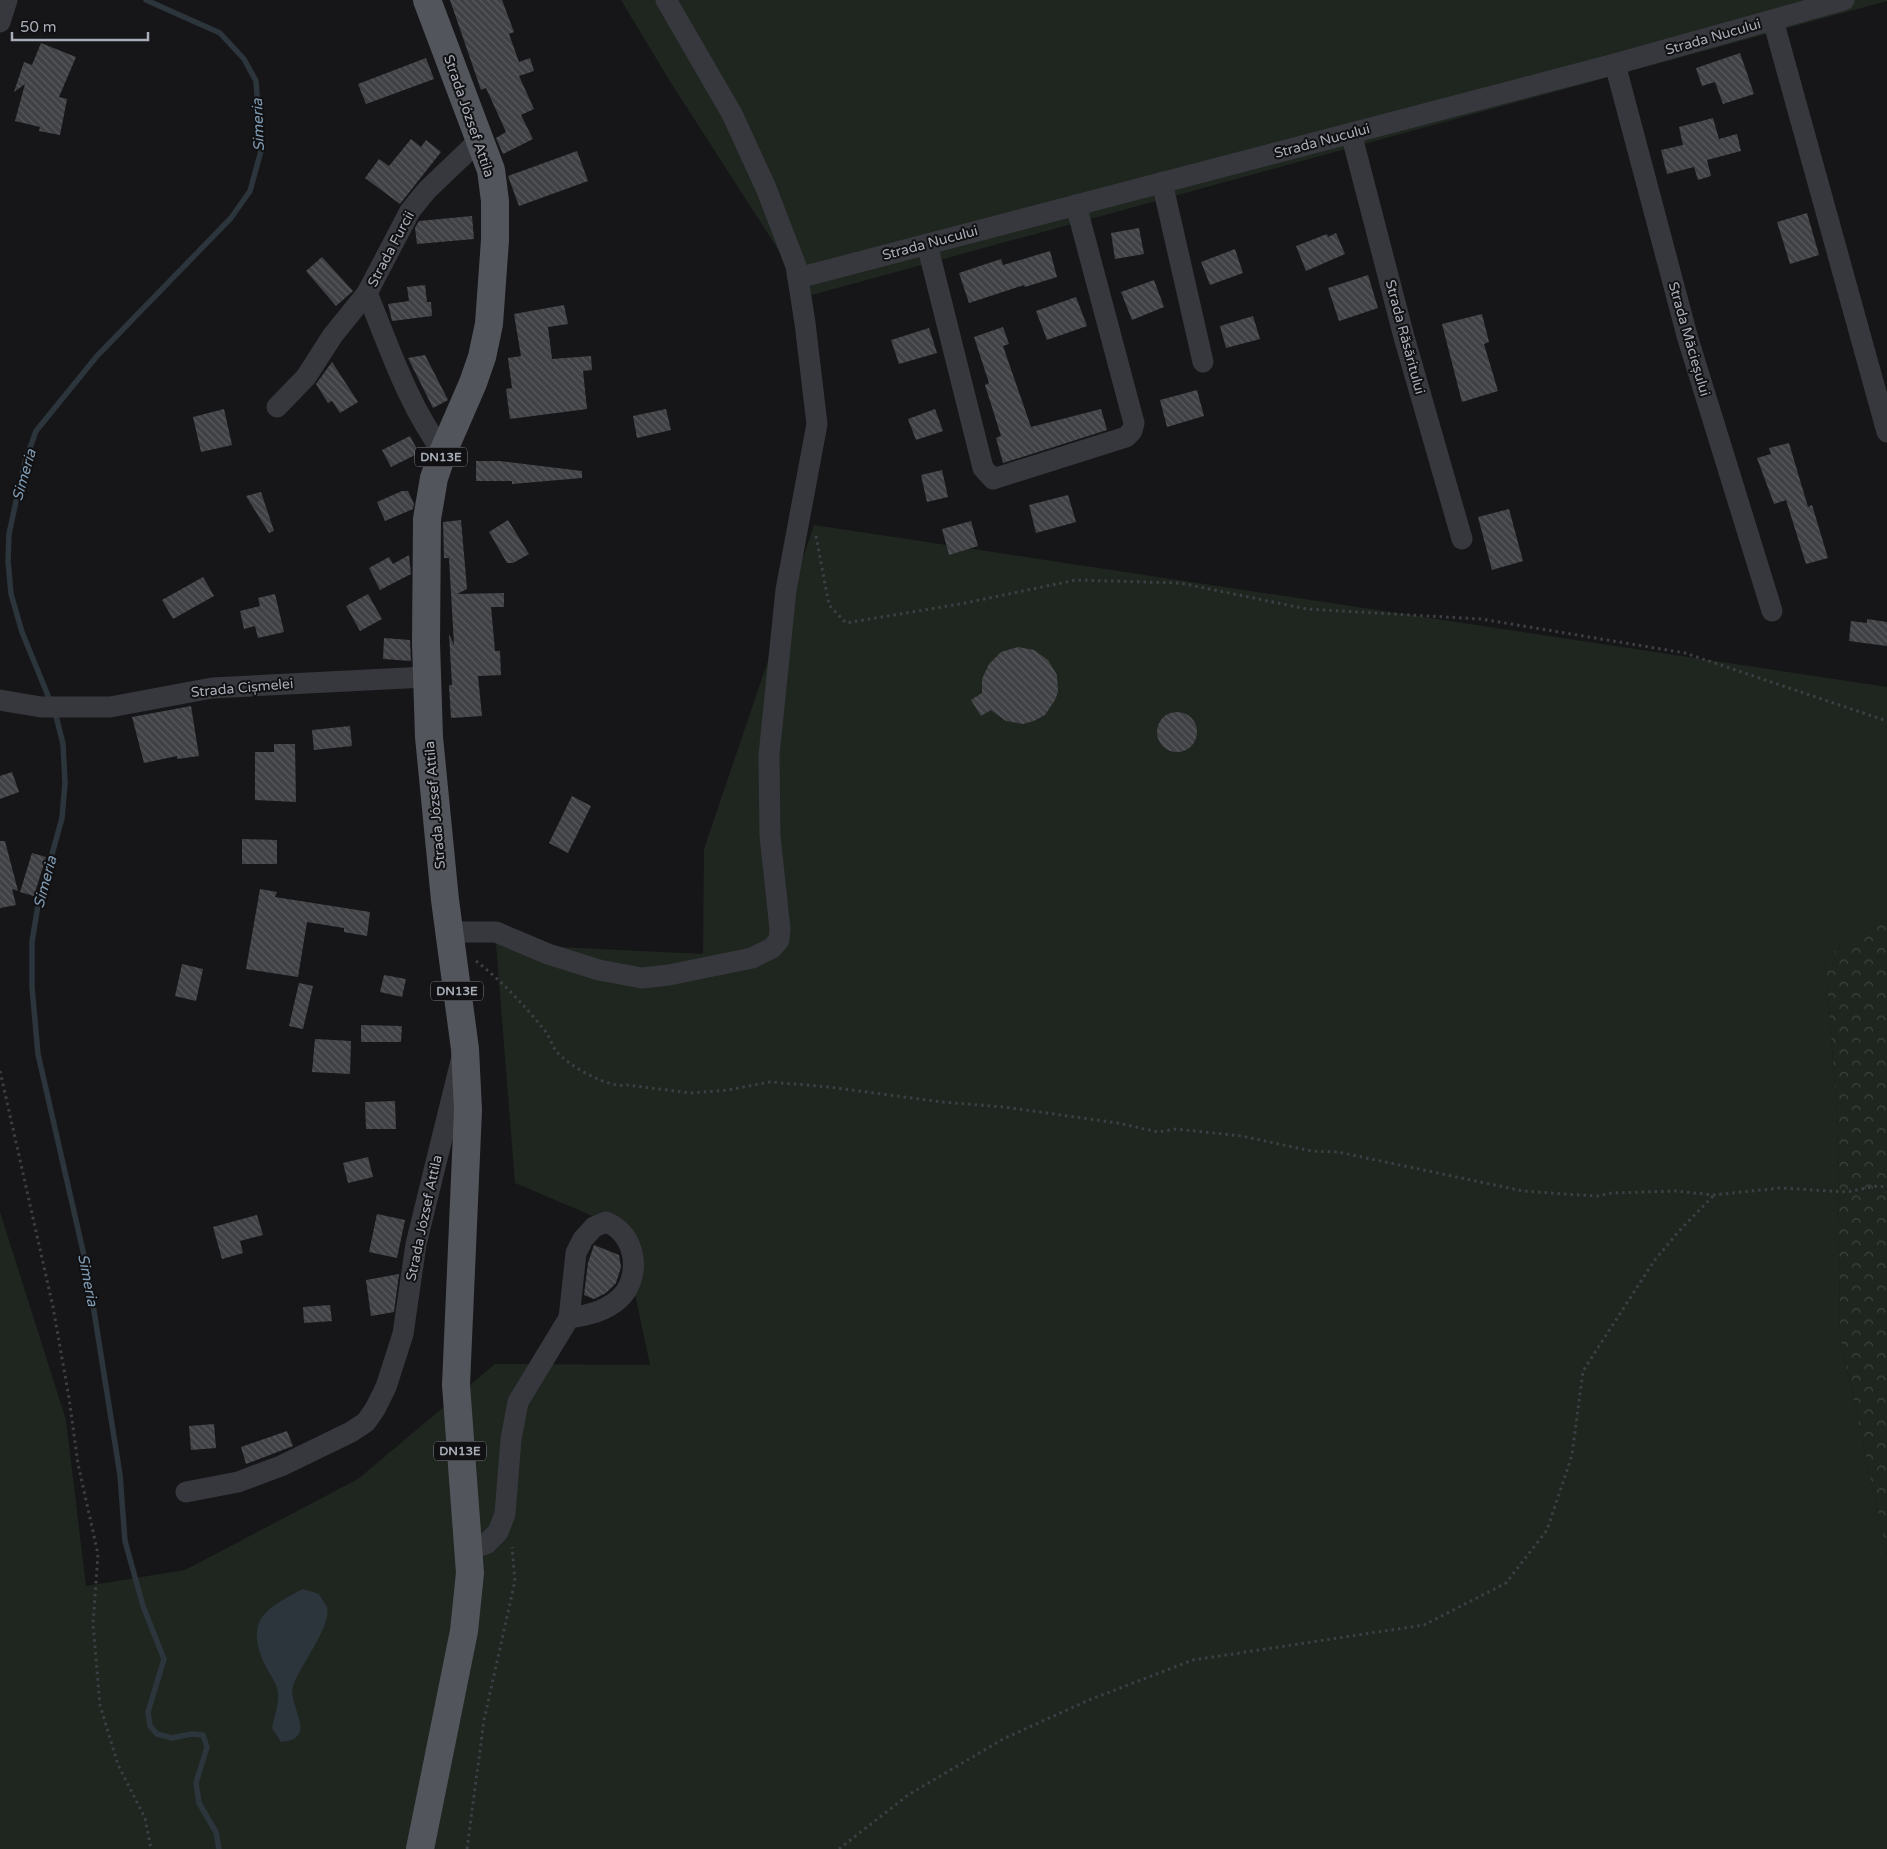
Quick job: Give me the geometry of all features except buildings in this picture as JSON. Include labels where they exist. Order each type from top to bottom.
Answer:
[{"type":"main road","name":"Strada József Attila","points":[[426,0],[481,143],[490,170],[495,201],[489,324],[473,383],[443,452],[434,478],[427,519],[426,677],[434,795],[464,1049]]},
{"type":"main road","name":"DN13E","points":[[420,1849],[464,1631],[469,1594],[469,1549],[456,1385],[467,1146],[464,1049]]},
{"type":"street","points":[[0,22],[7,0]]},
{"type":"street","points":[[449,932],[496,932],[548,954],[599,970],[642,978],[669,975],[752,958],[772,948],[779,940],[780,929],[770,836],[769,755],[786,590],[817,424],[798,278],[787,239],[732,114],[666,0]]},
{"type":"street","name":"Strada Nucului","points":[[798,278],[1615,64],[1844,0]]},
{"type":"street","points":[[1773,20],[1887,432]]},
{"type":"street","name":"Strada Măcieșului","points":[[1615,64],[1688,339],[1772,611]]},
{"type":"street","name":"Strada Răsăritului","points":[[1351,133],[1404,337],[1462,539]]},
{"type":"street","name":"Strada Furcii","points":[[277,407],[306,377],[333,335],[367,293],[410,211],[428,190],[471,148],[481,143]]},
{"type":"street","points":[[1162,182],[1203,362]]},
{"type":"street","points":[[927,244],[983,468],[993,479],[1126,437],[1132,431],[1134,422],[1076,205]]},
{"type":"street","name":"Strada Furcii","points":[[367,293],[410,394],[430,434],[443,452]]},
{"type":"street","name":"Strada Cișmelei","points":[[0,700],[41,707],[110,707],[212,688],[426,677]]},
{"type":"street","name":"Strada József Attila","points":[[186,1492],[238,1482],[281,1466],[351,1432],[366,1422],[376,1409],[386,1387],[403,1334],[416,1244],[464,1049]]},
{"type":"street","points":[[469,1549],[486,1544],[495,1538],[505,1514],[512,1439],[518,1402],[569,1318]]},
{"type":"path","points":[[816,534],[829,605],[846,622],[960,604],[1076,580],[1180,583],[1307,609],[1481,619],[1686,653],[1887,721]]},
{"type":"path","points":[[474,960],[486,968],[530,1013],[548,1034],[556,1051],[565,1060],[590,1076],[620,1087],[628,1085],[691,1093],[728,1090],[770,1082],[829,1087],[942,1102],[1004,1107],[1118,1123],[1158,1132],[1176,1129],[1242,1136],[1302,1150],[1338,1152],[1523,1191],[1597,1196],[1612,1193],[1676,1191],[1713,1195],[1781,1188],[1847,1192],[1877,1186],[1887,1187]]},
{"type":"path","points":[[0,1071],[53,1307],[78,1464],[98,1554],[93,1624],[100,1705],[118,1765],[145,1818],[152,1849]]},
{"type":"path","points":[[839,1849],[908,1795],[1003,1739],[1089,1700],[1193,1660],[1424,1625],[1506,1584],[1547,1530],[1572,1455],[1583,1371],[1654,1262],[1679,1231],[1713,1195]]},
{"type":"path","points":[[467,1849],[484,1720],[515,1580],[514,1557],[505,1514]]},
{"type":"green space","points":[[621,0],[1887,1],[808,296],[671,83]]},
{"type":"green space","points":[[814,525],[1887,687],[1887,919],[1825,957],[1838,1125],[1840,1336],[1887,1555],[1887,1849],[0,1849],[0,1212],[66,1420],[86,1586],[185,1570],[358,1479],[495,1364],[650,1365],[621,1228],[515,1183],[496,944],[703,954],[704,849]]},
{"type":"green space","points":[[1887,919],[1887,1555],[1840,1336],[1838,1125],[1825,957]]},
{"type":"shaded area","points":[[303,1589],[319,1594],[327,1607],[327,1615],[325,1625],[293,1686],[292,1694],[300,1728],[298,1735],[292,1740],[281,1742],[272,1728],[278,1702],[278,1690],[259,1650],[258,1626],[262,1617],[269,1610]]},
{"type":"waterway","name":"Simeria","points":[[51,703],[22,632],[11,594],[8,561],[9,534],[15,506],[25,462],[36,431],[97,356],[231,218],[250,191],[261,151],[256,81],[244,59],[220,33],[146,0]]},
{"type":"waterway","name":"Simeria","points":[[55,712],[63,744],[65,783],[62,818],[38,905],[32,942],[32,987],[38,1054],[88,1273],[120,1475],[125,1541],[143,1606],[164,1659],[148,1712],[150,1726],[157,1734],[172,1738],[191,1734],[203,1735],[207,1747],[196,1783],[199,1803],[216,1832],[219,1849]]}]
